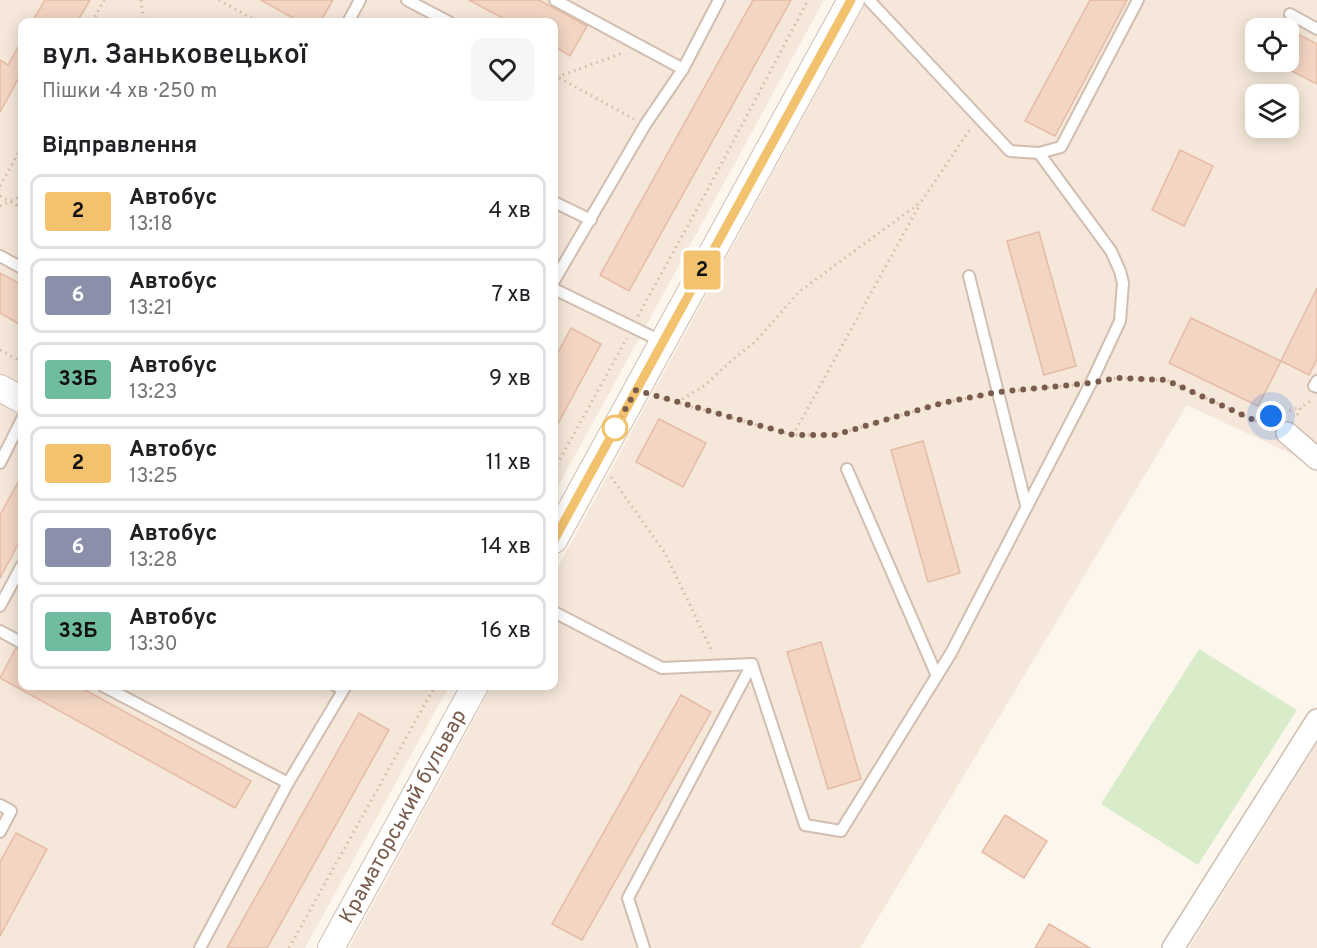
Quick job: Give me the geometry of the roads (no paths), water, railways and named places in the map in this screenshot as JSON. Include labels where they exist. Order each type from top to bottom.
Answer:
[{"type":"street","points":[[558,533],[851,0]]},
{"type":"street","points":[[0,388],[18,398]]},
{"type":"street","points":[[1287,433],[1317,459]]},
{"type":"street","name":"Краматорський бульвар","points":[[331,948],[473,690]]},
{"type":"street","points":[[1173,948],[1317,720]]},
{"type":"lane","points":[[350,18],[360,0]]},
{"type":"lane","points":[[407,0],[441,18]]},
{"type":"lane","points":[[555,0],[682,69]]},
{"type":"lane","points":[[558,274],[645,125],[682,69],[719,0]]},
{"type":"lane","points":[[869,0],[1010,151],[1039,153],[1061,147],[1138,0]]},
{"type":"lane","points":[[1290,14],[1317,29]]},
{"type":"lane","points":[[752,664],[805,825],[841,831],[951,653],[1091,383],[1120,321],[1123,283],[1111,251],[1039,153]]},
{"type":"lane","points":[[558,204],[591,220]]},
{"type":"lane","points":[[0,256],[18,266]]},
{"type":"lane","points":[[969,276],[1026,505]]},
{"type":"lane","points":[[558,291],[663,342]]},
{"type":"lane","points":[[1317,381],[1314,386],[1317,387]]},
{"type":"lane","points":[[0,463],[18,427]]},
{"type":"lane","points":[[847,469],[937,676]]},
{"type":"lane","points":[[0,606],[18,572]]},
{"type":"lane","points":[[558,614],[662,668],[752,664]]},
{"type":"lane","points":[[0,631],[18,641]]},
{"type":"lane","points":[[644,948],[628,898],[752,664]]},
{"type":"lane","points":[[111,690],[288,783]]},
{"type":"lane","points":[[200,948],[288,783],[343,690]]},
{"type":"lane","points":[[0,805],[11,811],[0,832]]}]
